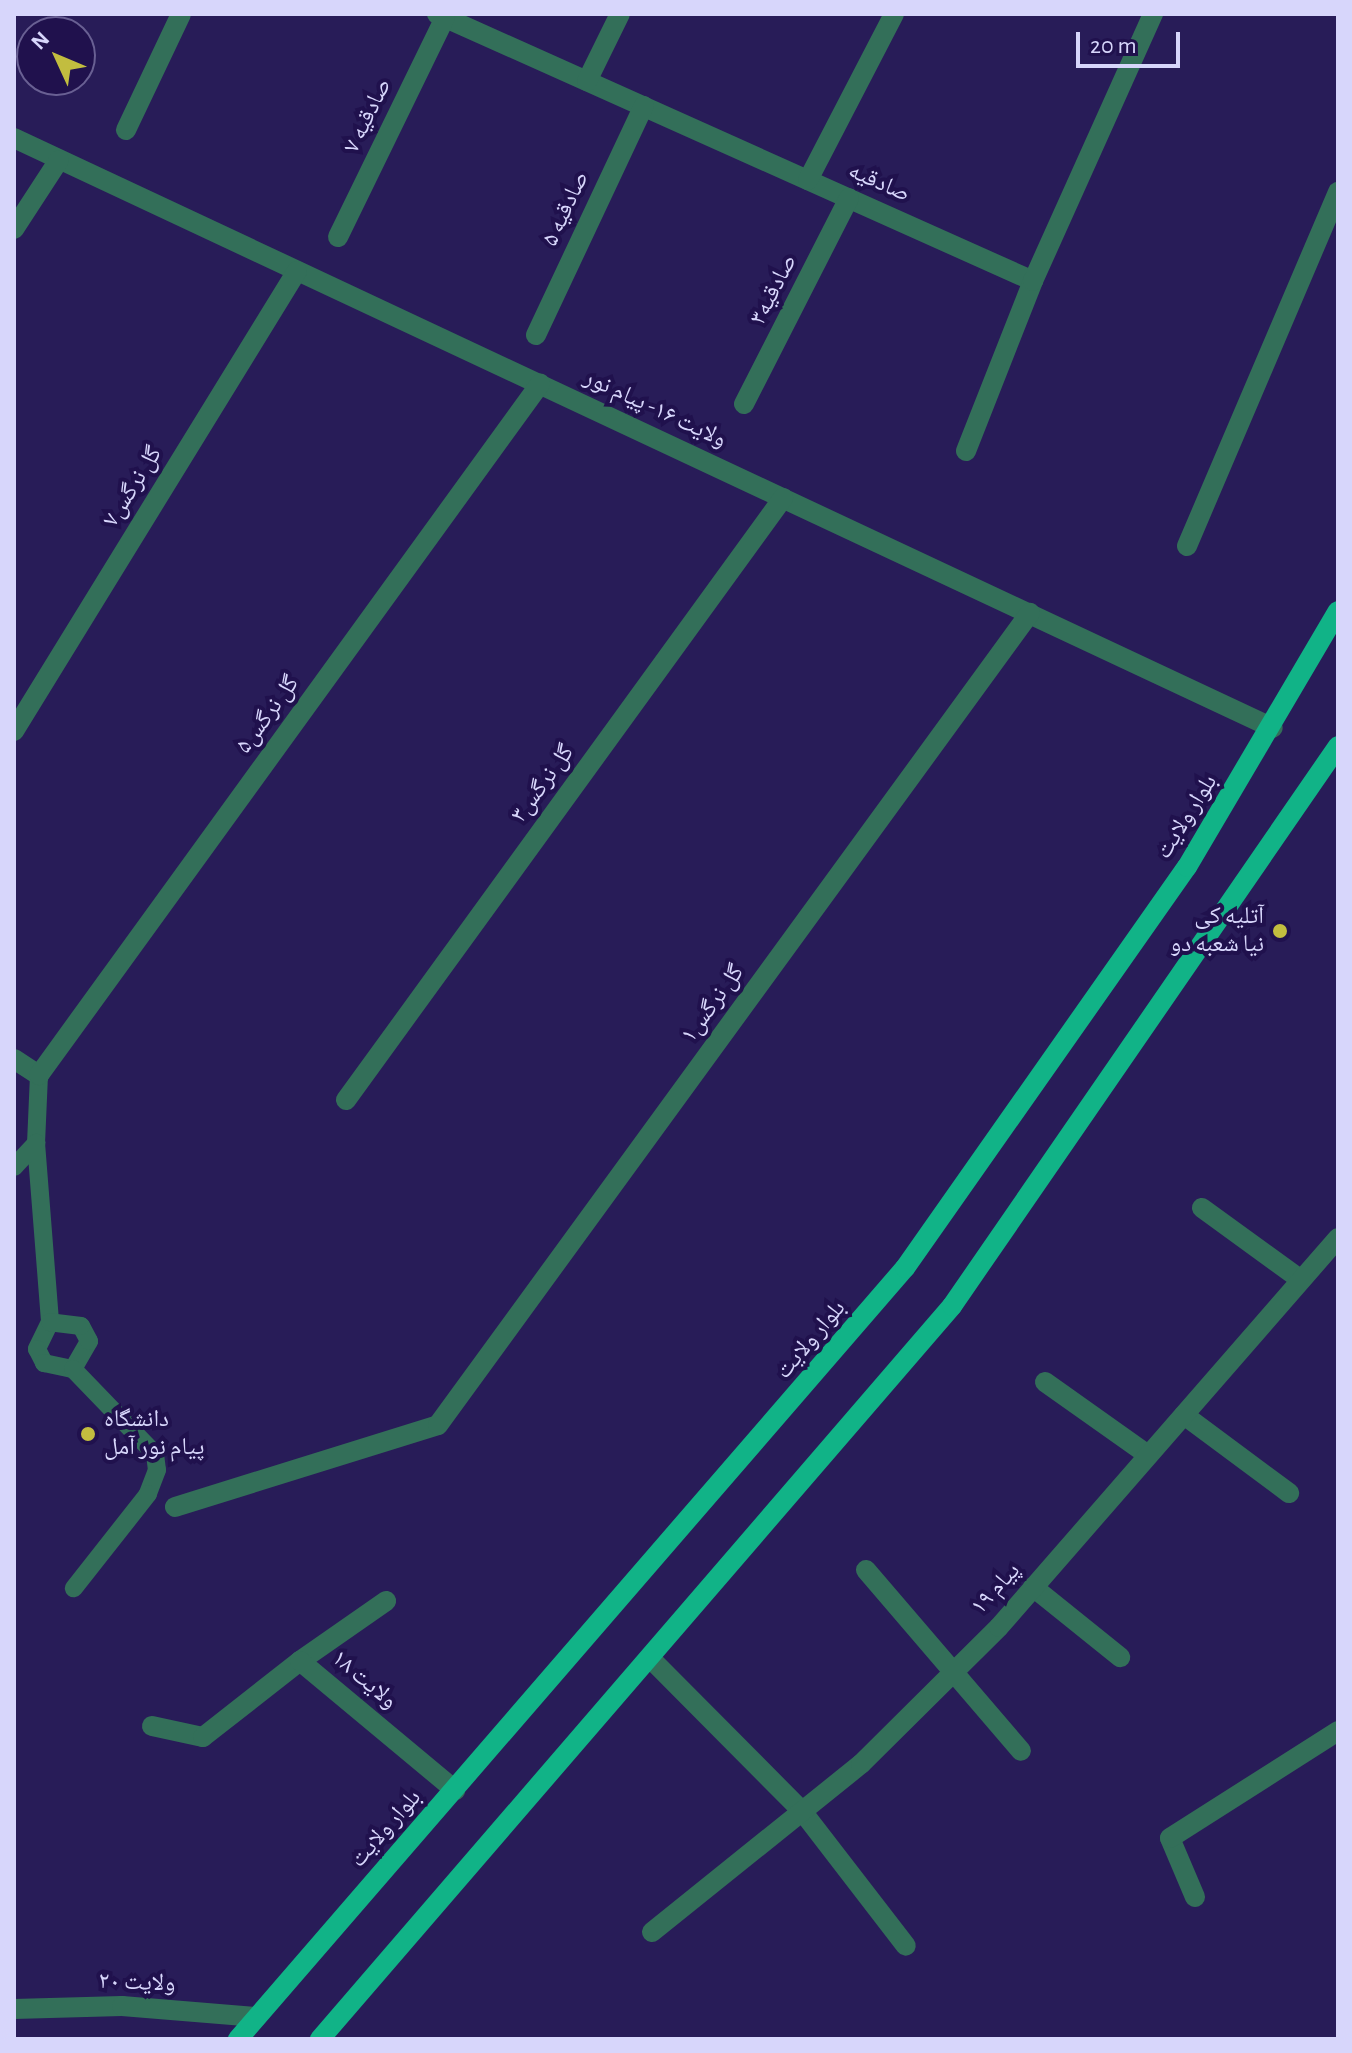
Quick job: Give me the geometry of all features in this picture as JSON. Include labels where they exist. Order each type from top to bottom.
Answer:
[{"type":"main road","name":"بلوار ولایت","points":[[238,2039],[905,1268],[1187,867],[1273,728],[1338,611]]},
{"type":"main road","points":[[325,2037],[952,1306],[1338,746]]},
{"type":"street","points":[[126,130],[181,14]]},
{"type":"street","points":[[587,81],[620,14]]},
{"type":"street","points":[[808,180],[894,14]]},
{"type":"street","points":[[966,451],[1033,281],[1153,14]]},
{"type":"street","name":"صادقیه","points":[[441,16],[1033,281]]},
{"type":"street","name":"صادقیه ۷","points":[[338,237],[441,16]]},
{"type":"street","name":"صادقیه ۵","points":[[536,335],[644,106]]},
{"type":"street","name":"ولایت ۱۶- پیام نور","points":[[14,138],[1273,728]]},
{"type":"street","points":[[14,229],[59,160]]},
{"type":"street","points":[[1187,546],[1338,192]]},
{"type":"street","name":"صادقیه۳","points":[[744,404],[849,198]]},
{"type":"street","name":"گل نرگس۷","points":[[14,731],[297,271]]},
{"type":"street","name":"گل نرگس۵","points":[[39,1075],[540,384]]},
{"type":"street","name":"گل نرگس۳","points":[[346,1100],[783,498]]},
{"type":"street","name":"گل نرگس۱","points":[[175,1507],[438,1425],[1030,613]]},
{"type":"street","points":[[14,1059],[39,1075]]},
{"type":"street","points":[[1202,1208],[1301,1280]]},
{"type":"street","name":"پیام ۱۹","points":[[652,1932],[802,1811],[956,1670],[1033,1587],[1338,1238]]},
{"type":"street","points":[[1045,1382],[1148,1455]]},
{"type":"street","points":[[1184,1415],[1289,1493]]},
{"type":"street","points":[[866,1570],[956,1670],[1021,1751]]},
{"type":"street","points":[[1033,1587],[1120,1657]]},
{"type":"street","points":[[300,1661],[386,1601]]},
{"type":"street","points":[[650,1658],[802,1811],[906,1946]]},
{"type":"street","name":"ولایت ۱۸","points":[[152,1726],[203,1737],[300,1661],[455,1790]]},
{"type":"street","points":[[1195,1897],[1170,1838],[1338,1731]]},
{"type":"street","name":"ولایت ۲۰","points":[[14,2009],[122,2006],[257,2017]]},
{"type":"lane","points":[[39,1075],[36,1143],[50,1322],[37,1349],[44,1363],[73,1369],[155,1454],[157,1470],[148,1494],[74,1588]]},
{"type":"lane","points":[[14,1167],[36,1143]]},
{"type":"lane","points":[[50,1322],[66,1319],[85,1334],[85,1357],[73,1369]]},
{"type":"place","name":"آتلیه کی نیا شعبه دو","points":[[1280,931]]},
{"type":"place","name":"دانشگاه پیام نور آمل","points":[[88,1434]]}]
